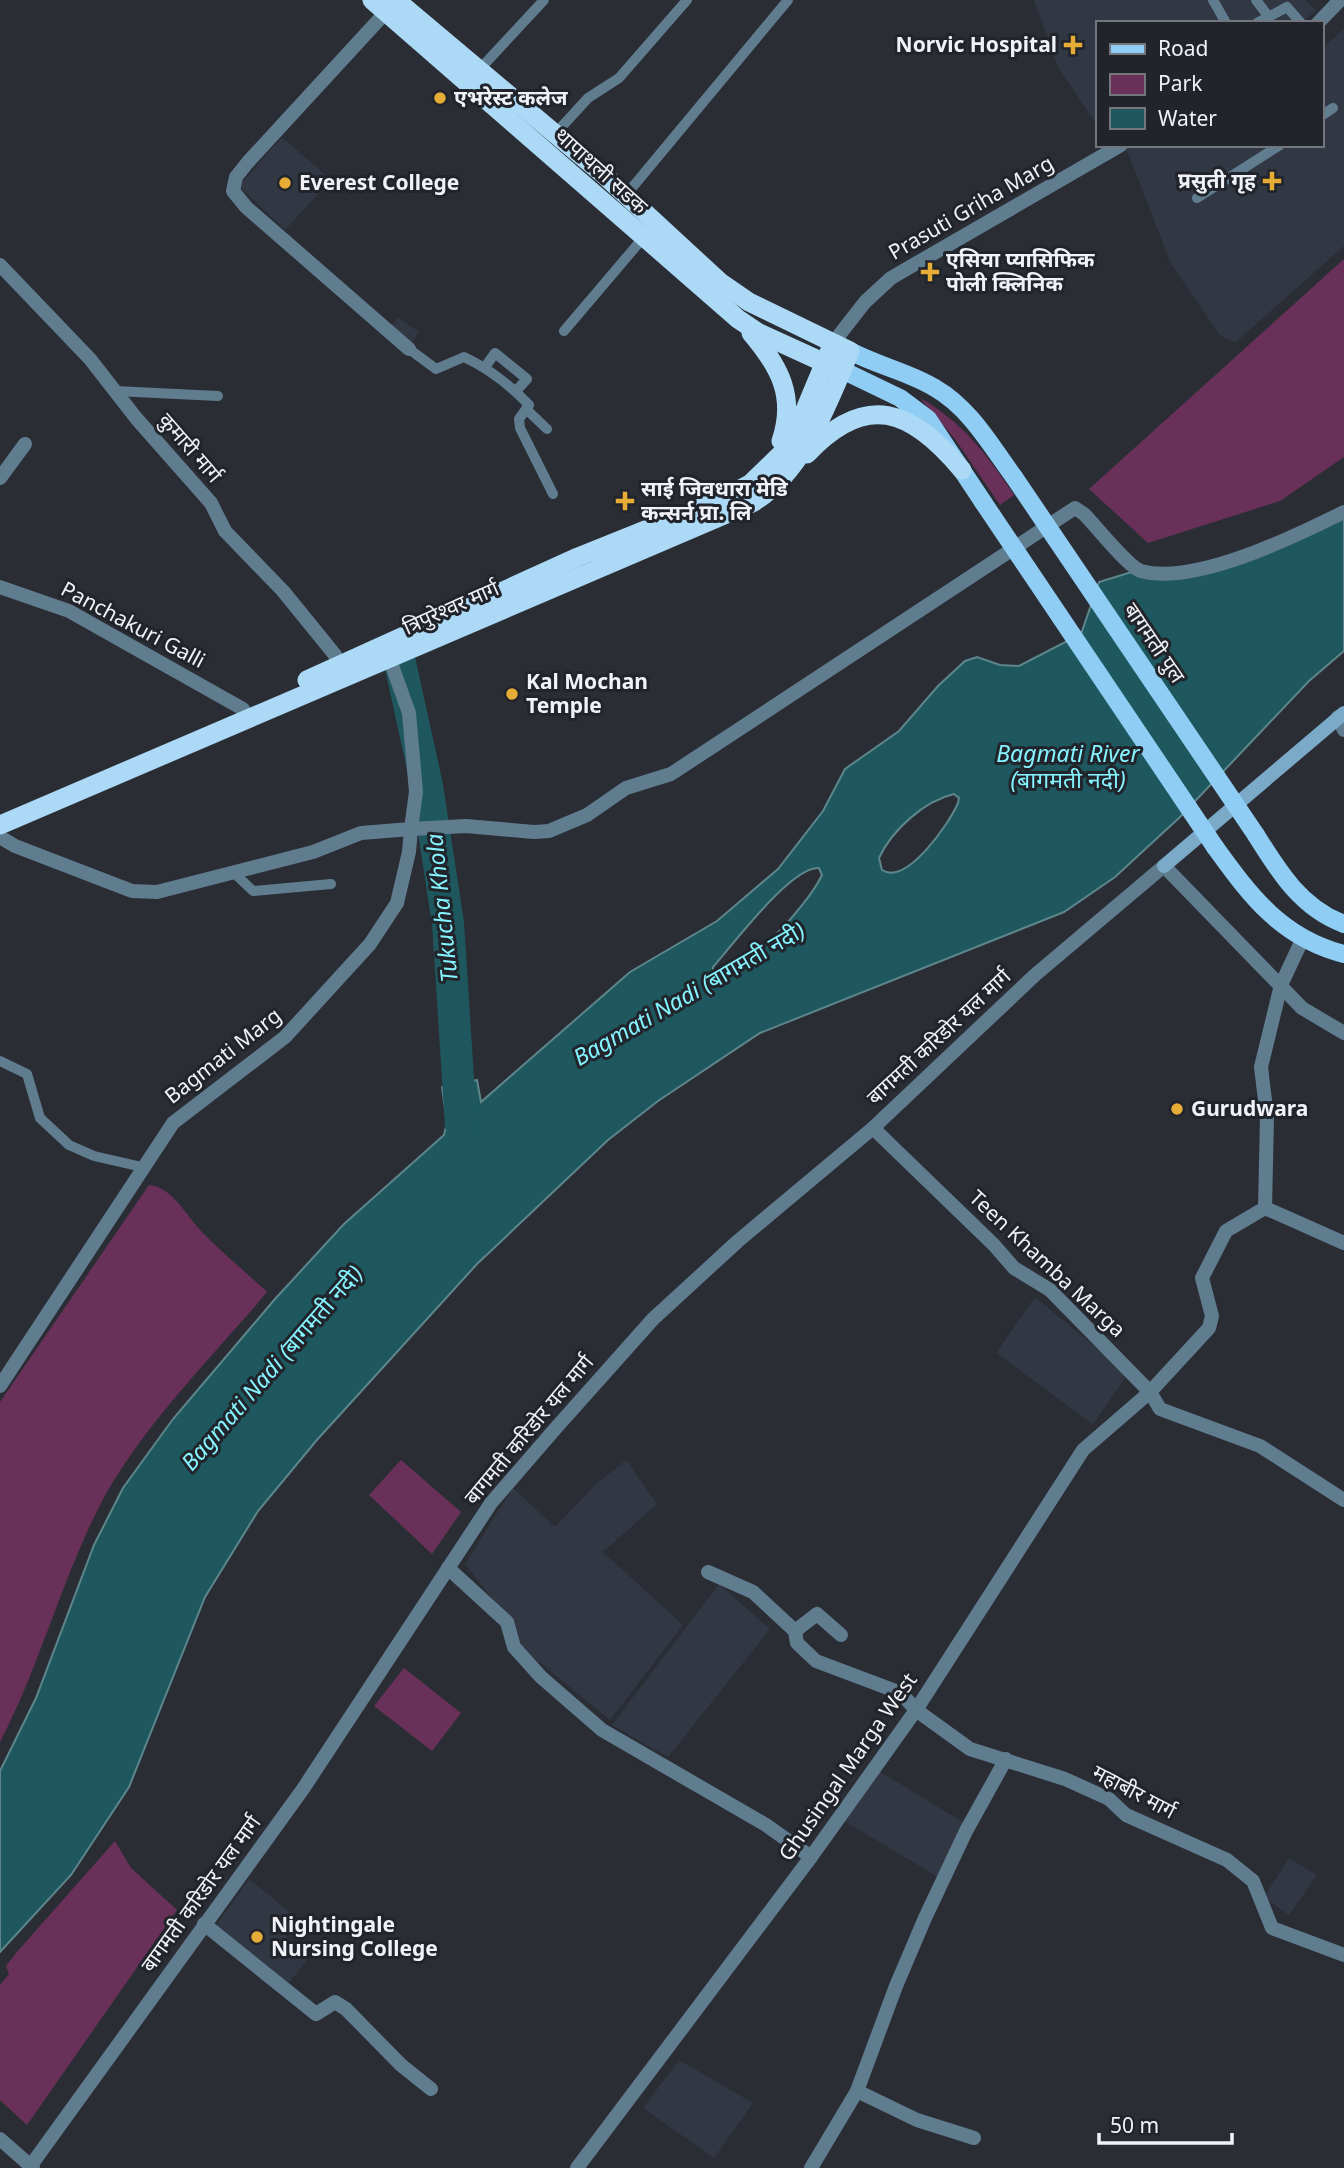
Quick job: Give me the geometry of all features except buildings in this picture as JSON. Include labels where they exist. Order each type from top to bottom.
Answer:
[{"type":"highway","name":"थापाथली सडक","points":[[385,4],[479,70],[555,134],[720,282],[743,310]]},
{"type":"highway","name":"थापाथली सडक","points":[[385,4],[643,238],[743,310]]},
{"type":"highway","points":[[743,310],[842,347]]},
{"type":"highway","points":[[743,310],[759,333],[834,367]]},
{"type":"highway","points":[[743,310],[775,362],[786,389],[789,412],[774,472]]},
{"type":"highway","name":"त्रिपुरेश्वर मार्ग","points":[[0,810],[339,666],[574,552],[729,496],[774,472],[804,446],[842,347]]},
{"type":"highway","points":[[774,472],[844,421],[880,414],[903,419],[962,470]]},
{"type":"highway","name":"त्रिपुरेश्वर मार्ग","points":[[0,825],[740,508],[762,496],[774,472]]},
{"type":"main road","name":"बागमती पुल","points":[[842,347],[910,375],[948,396],[966,413],[1014,477],[1279,872],[1306,903],[1344,924]]},
{"type":"main road","points":[[834,367],[868,381],[918,410],[936,427],[983,502],[1214,847],[1265,911],[1302,940],[1344,954]]},
{"type":"main road","points":[[1164,866],[1342,720]]},
{"type":"street","points":[[1320,21],[1340,0]]},
{"type":"street","points":[[385,4],[248,162],[236,177],[233,191],[246,207],[409,349]]},
{"type":"street","name":"Prasuti Griha Marg","points":[[842,347],[850,319],[891,278],[1118,147]]},
{"type":"street","name":"कुमारी मार्ग","points":[[0,265],[90,359],[211,503],[225,531],[283,592],[335,655],[339,666]]},
{"type":"street","points":[[0,478],[25,444]]},
{"type":"street","points":[[0,837],[15,846],[132,891],[158,892],[313,852],[361,833],[466,827],[549,831],[587,815],[626,788],[671,774],[1075,508],[1138,570],[1163,573],[1227,562],[1286,540],[1344,512]]},
{"type":"street","name":"Panchakuri Galli","points":[[0,587],[69,611],[243,709]]},
{"type":"street","name":"Bagmati Marg","points":[[0,1386],[142,1167],[173,1124],[285,1037],[370,944],[397,903],[409,852],[418,829],[409,713],[390,660]]},
{"type":"street","points":[[1164,866],[1302,1008],[1344,1033]]},
{"type":"street","name":"बागमती करिडोर यल मार्ग","points":[[31,2167],[303,1790],[491,1503],[653,1319],[738,1241],[873,1128],[1035,975],[1164,866]]},
{"type":"street","points":[[1302,940],[1281,985],[1261,1067],[1267,1117],[1265,1208],[1344,1243]]},
{"type":"street","name":"Teen Khamba Marga","points":[[873,1128],[994,1245],[1014,1268],[1050,1290],[1150,1392],[1160,1409],[1260,1446],[1344,1500]]},
{"type":"street","name":"Ghusingal Marga West","points":[[577,2168],[811,1857],[916,1710],[1083,1450],[1150,1392],[1209,1328],[1212,1316],[1202,1278],[1226,1231],[1265,1208]]},
{"type":"street","points":[[448,1568],[508,1622],[514,1647],[541,1676],[602,1730],[766,1825],[811,1857]]},
{"type":"street","name":"महाबीर मार्ग","points":[[708,1572],[752,1592],[795,1631],[797,1643],[816,1661],[901,1693],[916,1710],[970,1749],[1065,1779],[1109,1799],[1126,1815],[1227,1860],[1252,1881],[1272,1928],[1344,1955]]},
{"type":"street","points":[[795,1631],[817,1614],[841,1635]]},
{"type":"street","points":[[811,2168],[857,2091],[896,1986],[925,1918],[966,1831],[1006,1759]]},
{"type":"street","points":[[204,1924],[316,2014],[335,2003],[346,2009],[401,2065],[431,2089]]},
{"type":"street","points":[[857,2091],[917,2120],[974,2138]]},
{"type":"street","points":[[0,2138],[31,2167]]},
{"type":"lane","points":[[479,70],[544,0]]},
{"type":"lane","points":[[555,134],[588,98],[619,78],[687,0]]},
{"type":"lane","points":[[626,195],[788,0]]},
{"type":"lane","points":[[1213,0],[1225,21]]},
{"type":"lane","points":[[1256,0],[1268,16]]},
{"type":"lane","points":[[1260,21],[1287,7],[1299,21]]},
{"type":"lane","points":[[1323,114],[1333,107]]},
{"type":"lane","points":[[1197,198],[1277,147]]},
{"type":"lane","points":[[564,331],[643,238]]},
{"type":"lane","points":[[409,349],[436,369],[464,357],[485,367],[516,391],[529,405],[519,419],[520,428],[553,494]]},
{"type":"lane","points":[[485,367],[495,353],[527,379],[516,391]]},
{"type":"lane","points":[[115,391],[218,396]]},
{"type":"lane","points":[[526,409],[547,429]]},
{"type":"lane","points":[[233,871],[253,891],[331,884]]},
{"type":"lane","points":[[0,1061],[27,1074],[40,1118],[69,1145],[94,1156],[142,1167]]},
{"type":"shaded area","name":"Norvic Hospital","points":[[1034,0],[1306,0],[1316,11],[1303,21],[1096,21],[1096,124],[1058,67]]},
{"type":"shaded area","points":[[1344,29],[1344,246],[1235,343],[1220,335],[1171,264],[1126,148],[1323,147],[1323,43],[1325,46]]},
{"type":"shaded area","name":"Everest College","points":[[282,137],[331,180],[285,230],[239,186]]},
{"type":"shaded area","points":[[398,317],[419,332],[409,346],[388,331]]},
{"type":"shaded area","points":[[1035,1297],[1128,1374],[1093,1424],[996,1353]]},
{"type":"shaded area","points":[[626,1460],[657,1504],[603,1552],[683,1625],[610,1720],[515,1642],[507,1617],[465,1564],[513,1488],[555,1527],[596,1484]]},
{"type":"shaded area","points":[[719,1584],[770,1629],[668,1757],[612,1725]]},
{"type":"shaded area","points":[[879,1771],[964,1823],[940,1878],[844,1821]]},
{"type":"shaded area","points":[[1289,1858],[1317,1875],[1289,1915],[1264,1897]]},
{"type":"shaded area","name":"Nightingale Nursing College","points":[[249,1879],[292,1914],[280,1931],[310,1956],[288,1984],[215,1927]]},
{"type":"shaded area","points":[[679,2060],[753,2103],[714,2158],[643,2108]]},
{"type":"green space","points":[[1344,259],[1344,457],[1280,501],[1148,543],[1089,489]]},
{"type":"green space","points":[[920,398],[949,418],[973,440],[1014,495],[1000,505],[955,439]]},
{"type":"green space","points":[[149,1185],[166,1191],[173,1197],[196,1226],[267,1292],[142,1439],[107,1492],[91,1522],[15,1712],[0,1742],[0,1402]]},
{"type":"green space","points":[[401,1460],[461,1512],[432,1554],[369,1495]]},
{"type":"green space","points":[[404,1668],[461,1713],[432,1751],[374,1706]]},
{"type":"green space","points":[[115,1841],[131,1868],[177,1910],[27,2125],[0,2100],[0,1985],[9,1974],[6,1966],[17,1952]]},
{"type":"water","name":"Bagmati River (बागमती नदी)","points":[[1344,512],[1344,651],[1309,681],[1180,817],[1115,877],[1064,912],[760,1033],[658,1101],[608,1140],[477,1264],[316,1441],[258,1511],[205,1597],[129,1787],[71,1875],[0,1952],[0,1771],[36,1698],[94,1545],[123,1488],[173,1419],[275,1299],[344,1224],[444,1135],[447,1123],[442,1087],[477,1080],[481,1102],[630,972],[717,921],[778,869],[823,811],[845,769],[899,731],[938,686],[965,661],[977,657],[1000,665],[1019,666],[1081,634],[1099,582],[1138,570],[1196,569]],"holes":[[[954,794],[959,798],[958,803],[926,850],[903,869],[892,872],[882,870],[879,858],[901,827],[931,803]],[[819,868],[822,875],[814,888],[775,935],[743,961],[713,971],[713,967],[778,893],[807,871]]]},
{"type":"waterway","name":"Tukucha Khola","points":[[400,663],[427,786],[448,923],[461,1125]]},
{"type":"place","name":"Norvic Hospital","points":[[1073,45]]},
{"type":"place","name":"एभरेस्ट कलेज","points":[[440,98]]},
{"type":"place","name":"प्रसुती गृह","points":[[1272,181]]},
{"type":"place","name":"Everest College","points":[[285,183]]},
{"type":"place","name":"एसिया प्यासिफिक पोली क्लिनिक","points":[[930,272]]},
{"type":"place","name":"साई जिवधारा मेडि कन्सर्न प्रा. लि","points":[[625,501]]},
{"type":"place","name":"Kal Mochan Temple","points":[[512,694]]},
{"type":"place","name":"Gurudwara","points":[[1177,1109]]},
{"type":"place","name":"Nightingale Nursing College","points":[[257,1937]]},
{"type":"water label","name":"Bagmati Nadi (बागमती नदी)","points":[[689,994]]},
{"type":"water label","name":"Bagmati Nadi (बागमती नदी)","points":[[272,1368]]}]
